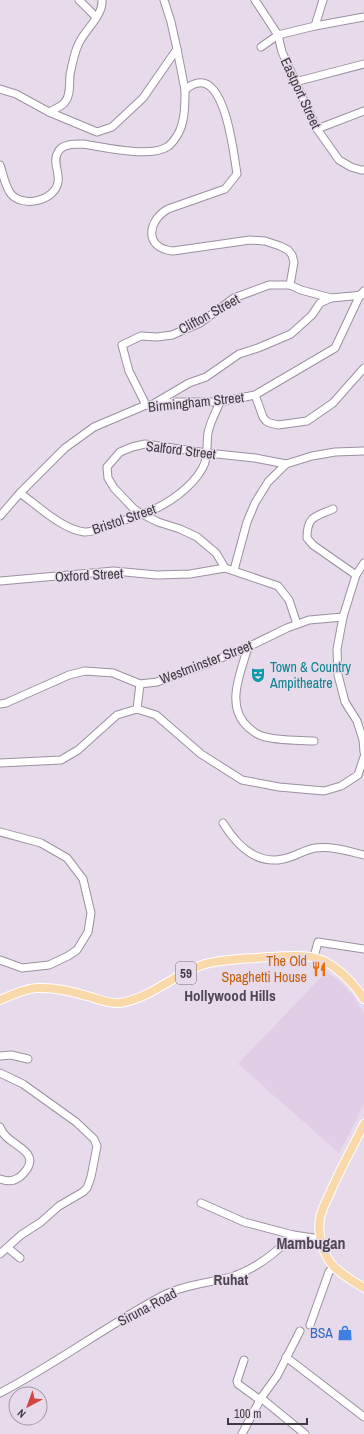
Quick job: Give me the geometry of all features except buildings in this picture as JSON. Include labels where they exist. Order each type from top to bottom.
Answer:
[{"type":"main road","name":"59","points":[[0,1000],[36,988],[62,989],[119,1003],[139,998],[159,989],[180,975],[203,965],[241,959],[295,956],[314,957],[333,967],[346,977],[364,999]]},
{"type":"main road","points":[[364,1124],[335,1182],[320,1219],[321,1239],[325,1251],[334,1266],[352,1282],[364,1288]]},
{"type":"street","points":[[78,0],[96,17]]},
{"type":"street","points":[[49,112],[65,103],[68,97],[70,76],[78,43],[96,17],[102,5],[102,0]]},
{"type":"street","points":[[0,165],[7,188],[11,195],[19,200],[31,202],[50,195],[58,182],[56,156],[58,151],[62,148],[72,144],[83,144],[143,152],[168,147],[180,131],[184,115],[185,90],[171,22],[164,0]]},
{"type":"street","name":"Eastport Street","points":[[255,0],[278,35],[282,52],[317,129],[339,160],[350,168],[364,170]]},
{"type":"street","points":[[315,26],[323,0]]},
{"type":"street","points":[[261,47],[278,35],[315,26],[364,17]]},
{"type":"street","points":[[0,89],[16,94],[49,112],[98,132],[112,127],[143,98],[177,49]]},
{"type":"street","points":[[295,82],[364,64]]},
{"type":"street","points":[[185,90],[192,84],[202,82],[209,85],[220,99],[230,129],[237,174],[225,189],[168,209],[161,214],[155,221],[152,229],[154,243],[159,248],[173,251],[250,240],[265,241],[288,250],[292,255],[294,262],[290,285]]},
{"type":"street","points":[[317,129],[364,111]]},
{"type":"street","name":"Clifton Street","points":[[150,405],[129,371],[122,345],[141,336],[172,335],[200,323],[234,298],[269,285],[290,285],[331,298],[363,294]]},
{"type":"street","name":"Birmingham Street","points":[[0,516],[64,448],[94,427],[150,405],[177,402],[220,402],[254,395],[335,348],[363,294]]},
{"type":"street","points":[[150,405],[189,383],[206,377],[239,354],[291,334],[312,315],[320,304],[331,298]]},
{"type":"street","points":[[254,395],[263,417],[270,423],[278,425],[307,421],[333,404],[364,368]]},
{"type":"street","name":"Bristol Street","points":[[20,493],[65,526],[86,532],[142,514],[165,504],[195,480],[206,462],[208,433],[220,402]]},
{"type":"street","name":"Salford Street","points":[[225,568],[216,553],[197,537],[180,528],[158,522],[134,509],[114,488],[108,478],[106,467],[120,452],[145,444],[255,458],[286,464]]},
{"type":"street","points":[[234,570],[247,522],[255,502],[268,482],[286,464],[312,456],[364,451]]},
{"type":"street","points":[[333,509],[312,519],[307,527],[306,538],[356,575]]},
{"type":"street","points":[[364,563],[356,575],[343,617],[337,649],[338,675],[346,702],[357,721],[364,740],[364,752]]},
{"type":"street","points":[[225,568],[278,586],[289,600],[297,624]]},
{"type":"street","name":"Oxford Street","points":[[0,581],[114,571],[157,575],[190,574],[225,568]]},
{"type":"street","name":"Westminster Street","points":[[0,704],[6,703],[69,674],[85,671],[113,674],[140,684],[157,682],[248,647],[297,624],[309,620],[343,617]]},
{"type":"street","points":[[248,647],[235,690],[241,720],[261,736],[285,740],[314,741]]},
{"type":"street","points":[[137,709],[140,684]]},
{"type":"street","points":[[0,763],[61,760],[78,750],[117,715],[137,709],[156,715],[200,754],[242,780],[279,787],[324,791],[341,786],[358,775],[364,757]]},
{"type":"street","points":[[224,822],[230,833],[251,854],[268,860],[282,859],[313,849],[328,847],[364,855]]},
{"type":"street","points":[[0,832],[41,843],[67,858],[83,879],[91,913],[88,932],[77,950],[68,956],[49,964],[22,968],[0,960]]},
{"type":"street","points":[[314,957],[318,942],[364,949]]},
{"type":"street","points":[[0,1056],[11,1055],[28,1059]]},
{"type":"street","points":[[0,1073],[23,1084],[76,1122],[94,1139],[97,1146],[91,1177],[83,1192],[59,1206],[41,1222],[21,1234],[0,1254]]},
{"type":"street","points":[[0,1127],[4,1136],[28,1153],[31,1161],[25,1172],[15,1180],[8,1181],[0,1179]]},
{"type":"street","points":[[201,1203],[244,1222],[293,1235],[321,1239]]},
{"type":"street","name":"Siruna Road","points":[[0,1393],[124,1318],[175,1290],[232,1276],[268,1259],[293,1235]]},
{"type":"street","points":[[8,1248],[20,1258]]},
{"type":"street","points":[[310,1325],[329,1272],[334,1266]]},
{"type":"street","points":[[242,1434],[260,1399],[276,1376],[300,1331]]},
{"type":"street","points":[[286,1357],[364,1417]]},
{"type":"street","points":[[244,1360],[237,1381],[238,1384],[305,1434]]},
{"type":"shaded area","points":[[326,972],[338,980],[352,994],[364,1014],[364,1105],[339,1153],[238,1064]]},
{"type":"place","name":"Town & Country Ampitheatre","points":[[258,675]]},
{"type":"place","name":"The Old Spaghetti House","points":[[319,969]]},
{"type":"place","name":"BSA","points":[[345,1333]]},
{"type":"district","name":"Hollywood Hills","points":[[230,996]]},
{"type":"district","name":"Mambugan","points":[[311,1243]]},
{"type":"district","name":"Ruhat","points":[[231,1280]]}]
